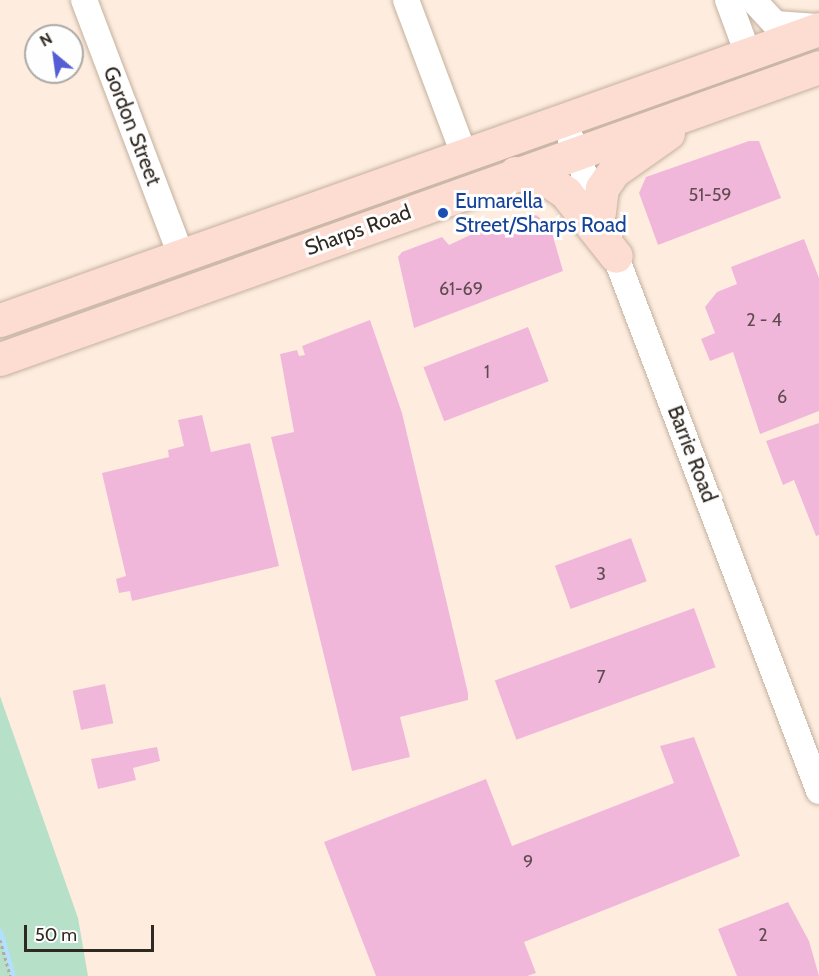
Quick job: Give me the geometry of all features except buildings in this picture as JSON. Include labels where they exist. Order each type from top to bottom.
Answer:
[{"type":"main road","name":"Sharps Road","points":[[0,321],[180,253],[819,28]]},
{"type":"main road","points":[[748,54],[764,63],[819,61]]},
{"type":"main road","name":"Sharps Road","points":[[0,359],[576,151],[819,67]]},
{"type":"main road","points":[[599,212],[602,188],[639,150],[738,95]]},
{"type":"main road","points":[[515,173],[549,181],[566,193],[616,256]]},
{"type":"main road","points":[[80,289],[94,324]]},
{"type":"street","name":"Gordon Street","points":[[84,0],[180,253]]},
{"type":"street","points":[[406,0],[464,154]]},
{"type":"street","points":[[728,0],[748,54]]},
{"type":"street","points":[[753,0],[775,24],[819,28]]},
{"type":"street","name":"Barrie Road","points":[[563,118],[819,791]]},
{"type":"path","points":[[0,940],[10,976]]},
{"type":"green space","points":[[0,696],[78,918],[88,976],[0,976]]},
{"type":"waterway","points":[[0,931],[13,976]]},
{"type":"place","name":"Eumarella Street/Sharps Road","points":[[443,213]]}]
